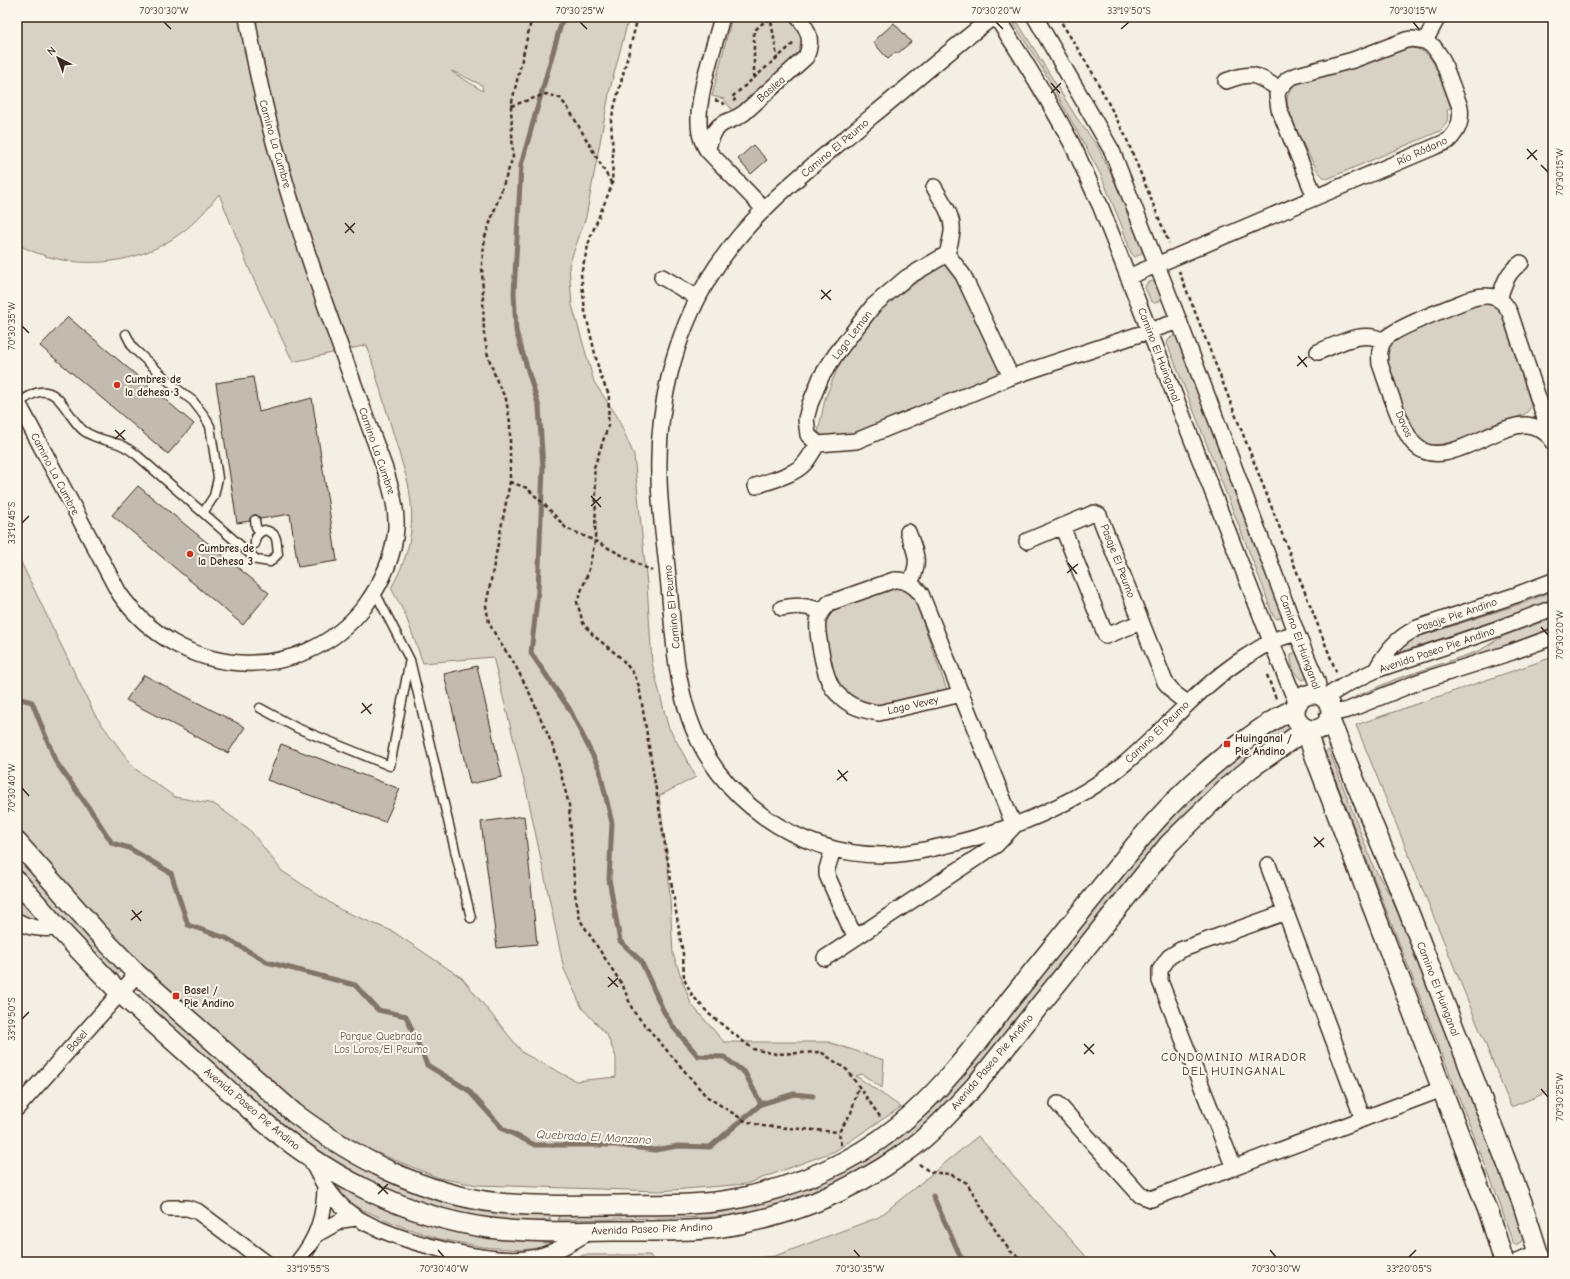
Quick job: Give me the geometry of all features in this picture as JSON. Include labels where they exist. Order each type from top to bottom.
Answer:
[{"type":"street","name":"Camino La Cumbre","points":[[18,402],[119,593],[134,613],[144,622],[163,637],[184,649],[209,658],[234,663],[260,663],[292,656],[318,645],[336,634],[359,613],[375,592],[388,564],[393,547],[396,530],[396,514],[393,498],[385,469],[319,285],[282,170],[264,108],[247,17]]},
{"type":"street","points":[[722,17],[700,100],[700,132],[702,141],[708,150],[764,209]]},
{"type":"street","points":[[798,17],[806,27],[809,34],[810,41],[808,52]]},
{"type":"street","name":"Camino El Peumo","points":[[995,17],[805,173],[764,209],[732,245],[708,280],[698,298],[681,337],[668,381],[660,431],[660,498],[678,666],[684,701],[696,735],[712,765],[732,790],[764,817],[798,836],[833,849],[866,854],[903,854],[962,842],[1014,826],[1060,806],[1104,780],[1139,751],[1187,703],[1224,671],[1271,641],[1287,635],[1297,634]]},
{"type":"street","name":"Camino El Huinganal","points":[[995,17],[1021,55],[1072,145],[1100,205],[1296,707]]},
{"type":"street","name":"Camino El Huinganal","points":[[1035,17],[1112,151],[1180,321],[1297,634],[1317,681],[1522,1202],[1540,1258]]},
{"type":"street","points":[[1315,197],[1279,109],[1277,102],[1279,89],[1288,79],[1294,76],[1353,60],[1406,40],[1419,39],[1425,41],[1438,17]]},
{"type":"street","name":"Río Ródano","points":[[1128,276],[1158,265],[1448,141],[1458,128],[1460,122],[1460,107],[1438,52],[1425,41]]},
{"type":"street","name":"Basilea","points":[[708,150],[715,130],[723,123],[735,120],[803,61],[808,52]]},
{"type":"street","points":[[1226,81],[1251,74],[1261,77],[1279,89]]},
{"type":"street","points":[[934,187],[952,224],[947,254],[963,275],[1011,377]]},
{"type":"street","name":"Lago Leman","points":[[818,444],[808,435],[806,419],[810,404],[822,377],[836,354],[873,306],[906,278],[947,254]]},
{"type":"street","points":[[1499,299],[1509,272],[1521,263]]},
{"type":"street","points":[[662,277],[698,298]]},
{"type":"street","points":[[1318,352],[1358,337],[1371,336],[1384,341],[1396,331],[1473,298],[1486,295],[1499,299],[1508,308],[1510,313],[1552,440]]},
{"type":"street","points":[[756,486],[800,468],[818,444],[856,441],[1011,377],[1180,321]]},
{"type":"street","name":"Davos","points":[[1384,341],[1379,356],[1380,364],[1407,435],[1419,449],[1426,452],[1442,453],[1520,425],[1531,414],[1534,408],[1536,393]]},
{"type":"street","points":[[1520,425],[1534,426],[1546,433],[1552,440]]},
{"type":"street","name":"Pasaje El Peumo","points":[[1027,540],[1094,513],[1099,515],[1165,682],[1175,694],[1187,703]]},
{"type":"street","points":[[1062,526],[1106,636],[1141,622]]},
{"type":"street","points":[[908,532],[917,561],[917,568],[910,583]]},
{"type":"street","points":[[782,608],[806,606],[822,611],[829,603],[894,580],[902,579],[910,583],[921,594],[1014,826]]},
{"type":"street","name":"Pasaje Pie Andino","points":[[1376,670],[1391,646],[1406,633],[1553,581]]},
{"type":"street","name":"Avenida Paseo Pie Andino","points":[[1326,707],[1347,684],[1376,670],[1497,629],[1553,608]]},
{"type":"street","name":"Lago Vevey","points":[[822,611],[818,619],[817,630],[826,672],[829,681],[842,699],[866,711],[879,713],[962,694]]},
{"type":"street","points":[[1326,707],[1348,710],[1418,682],[1553,637]]},
{"type":"street","points":[[1316,694],[1326,707],[1327,723],[1319,729],[1306,728],[1301,725],[1296,718],[1296,707],[1299,701],[1306,696],[1316,694]]},
{"type":"street","points":[[17,842],[97,932],[137,974],[294,1113],[344,1148],[415,1183],[474,1199],[528,1205],[691,1204],[742,1198],[789,1185],[831,1168],[873,1144],[914,1113],[957,1066],[1123,860],[1172,803],[1197,779],[1240,744],[1296,707]]},
{"type":"street","points":[[1306,728],[1316,759],[1490,1216],[1504,1262]]},
{"type":"street","name":"Avenida Paseo Pie Andino","points":[[17,882],[58,928],[120,993],[267,1125],[309,1156],[378,1195],[403,1206],[446,1219],[490,1228],[513,1230],[590,1231],[688,1230],[715,1228],[772,1217],[827,1198],[881,1169],[907,1152],[933,1129],[974,1086],[1169,844],[1226,788],[1306,728]]},
{"type":"street","name":"Camino El Peumo","points":[[825,958],[996,845],[1014,826]]},
{"type":"street","points":[[833,849],[827,869],[828,875],[850,927],[857,937]]},
{"type":"street","points":[[1268,866],[1363,1119]]},
{"type":"street","points":[[1234,1168],[1160,981],[1160,970],[1169,957],[1180,950],[1286,912]]},
{"type":"street","points":[[17,921],[39,929],[58,928]]},
{"type":"street","name":"Basel","points":[[17,1108],[137,974]]},
{"type":"street","points":[[1058,1104],[1140,1195],[1151,1199],[1442,1089]]},
{"type":"street","points":[[309,1156],[325,1186],[339,1204],[356,1218],[406,1239],[432,1247],[474,1256],[520,1261],[538,1256],[556,1256],[590,1231]]},
{"type":"street","points":[[298,1262],[317,1234],[323,1211],[325,1186]]},
{"type":"street","points":[[169,1208],[188,1208],[197,1211],[265,1262]]},
{"type":"street","points":[[317,1234],[342,1220],[356,1218]]},
{"type":"street","points":[[1520,1262],[1540,1258]]},
{"type":"lane","points":[[126,334],[133,348],[193,402],[203,414],[210,426],[218,478],[214,496],[203,512]]},
{"type":"lane","points":[[18,402],[37,392],[46,392],[54,395],[76,424],[85,432],[100,439],[119,444],[130,450],[257,560],[270,562],[278,554],[276,536],[271,531],[264,530],[258,533],[255,544]]},
{"type":"lane","points":[[255,520],[256,527],[260,532]]},
{"type":"lane","points":[[375,592],[410,660],[471,918]]},
{"type":"lane","points":[[260,708],[297,728],[390,766],[410,660]]},
{"type":"path","points":[[532,17],[511,106],[512,157],[485,237],[482,263],[484,334],[488,356],[498,384],[506,399],[510,422],[510,482],[486,606],[489,623],[500,643],[513,661],[530,694],[555,751],[569,805],[575,894],[580,920],[623,986],[633,1011],[706,1096],[745,1121],[763,1126],[839,1132]]},
{"type":"path","points":[[638,17],[611,120],[614,155],[612,184],[590,238],[581,274],[585,311],[600,375],[609,395],[608,426],[594,468],[596,491],[595,541],[588,573],[577,602],[583,623],[593,635],[621,658],[634,674],[639,686],[683,954],[684,979],[692,995],[709,1014],[753,1049],[776,1054],[821,1052],[847,1070],[858,1088],[882,1119]]},
{"type":"path","points":[[754,78],[754,31],[765,21],[774,17]]},
{"type":"path","points":[[770,20],[777,58]]},
{"type":"path","points":[[727,107],[734,100],[732,97],[793,44],[808,52]]},
{"type":"path","points":[[511,106],[546,94],[560,98],[570,111],[612,184]]},
{"type":"path","points":[[700,100],[713,100],[723,103],[735,120]]},
{"type":"path","points":[[1175,257],[1337,674]]},
{"type":"path","points":[[510,482],[527,488],[566,528],[595,541],[669,580]]},
{"type":"path","points":[[1257,649],[1276,700]]},
{"type":"path","points":[[841,1145],[839,1132],[851,1113],[858,1088]]},
{"type":"path","points":[[907,1152],[922,1167],[930,1172],[950,1174],[967,1183],[997,1233],[1010,1250],[1026,1262]]},
{"type":"green space","name":"Parque Quebrada Los Loros/El Peumo","points":[[17,17],[629,17],[610,89],[586,217],[569,265],[572,305],[594,382],[617,416],[634,455],[647,585],[652,663],[668,726],[696,777],[659,796],[668,864],[673,954],[691,1004],[724,1042],[828,1042],[884,1060],[882,1088],[862,1074],[856,1076],[901,1107],[835,1151],[746,1184],[660,1191],[477,1185],[439,1178],[358,1145],[292,1100],[227,1046],[122,946],[17,831],[17,554],[95,715],[134,768],[175,797],[214,804],[249,829],[282,871],[341,910],[392,931],[462,978],[523,1053],[576,1081],[616,1077],[616,1057],[607,1035],[582,1008],[564,969],[527,793],[493,657],[423,663],[405,614],[391,588],[398,575],[407,550],[410,537],[412,511],[408,483],[367,345],[293,362],[253,278],[219,194],[202,215],[181,233],[163,245],[122,259],[101,262],[79,262],[58,259],[37,253],[17,244]],"holes":[[[452,71],[482,85],[483,91]]]},
{"type":"green space","points":[[732,17],[790,17],[801,33],[803,43],[798,61],[734,113],[724,99],[712,96]]},
{"type":"green space","points":[[1018,23],[1076,117],[1098,147],[1120,193],[1143,250],[1141,254],[1135,257],[1131,253],[1101,175],[1044,71],[1014,24]]},
{"type":"green space","points":[[1409,48],[1424,52],[1429,56],[1437,69],[1451,108],[1447,110],[1448,119],[1444,126],[1440,131],[1327,179],[1314,165],[1294,124],[1287,99],[1290,91],[1299,82]]},
{"type":"green space","points":[[945,263],[958,278],[1002,374],[833,446],[818,432],[825,399],[842,357],[877,310]]},
{"type":"green space","points":[[1152,281],[1156,284],[1161,297],[1159,301],[1155,303],[1151,301],[1145,287],[1147,283]]},
{"type":"green space","points":[[1476,304],[1492,305],[1503,315],[1531,404],[1529,410],[1525,414],[1472,436],[1456,441],[1429,445],[1421,442],[1411,428],[1389,371],[1386,359],[1388,346],[1400,337]]},
{"type":"green space","points":[[1175,336],[1178,339],[1284,612],[1283,617],[1277,619],[1273,616],[1167,343],[1169,338]]},
{"type":"green space","points":[[893,588],[906,591],[915,600],[947,690],[880,705],[864,703],[852,699],[840,688],[833,675],[824,624],[829,614],[837,608]]},
{"type":"green space","points":[[1553,591],[1553,601],[1398,653],[1406,641],[1526,602]]},
{"type":"green space","points":[[1553,618],[1553,627],[1529,637],[1393,683],[1355,699],[1355,697],[1396,679],[1479,651],[1503,636]]},
{"type":"green space","points":[[1297,652],[1309,672],[1308,678],[1302,680],[1295,672],[1291,661],[1291,654]]},
{"type":"green space","points":[[1553,657],[1553,1090],[1511,1107],[1356,725]]},
{"type":"green space","points":[[1289,719],[1294,722],[1293,729],[1126,884],[949,1103],[903,1143],[841,1182],[805,1197],[775,1207],[718,1217],[558,1220],[560,1212],[698,1210],[862,1161],[1155,832],[1213,776]]},
{"type":"green space","points":[[1329,750],[1374,868],[1391,897],[1404,927],[1524,1235],[1521,1242],[1515,1245],[1512,1241],[1498,1198],[1325,752]]},
{"type":"green space","points":[[17,857],[98,947],[119,967],[120,972],[116,976],[17,868]]},
{"type":"green space","points":[[17,895],[40,921],[22,917],[17,912]]},
{"type":"green space","points":[[144,991],[274,1108],[310,1135],[423,1194],[453,1204],[502,1213],[550,1212],[550,1220],[520,1223],[454,1213],[422,1203],[361,1176],[304,1141],[265,1112],[136,998]]},
{"type":"green space","points":[[978,1136],[1091,1262],[712,1262],[775,1256],[879,1217]]},
{"type":"green space","points":[[336,1182],[397,1213],[440,1227],[485,1236],[529,1239],[563,1238],[546,1247],[522,1250],[483,1247],[440,1239],[403,1227],[349,1204],[341,1193]]},
{"type":"green space","points":[[583,1255],[650,1255],[654,1262],[571,1262]]},
{"type":"building","points":[[894,23],[911,42],[897,54],[896,52],[888,59],[873,42]]},
{"type":"building","points":[[753,145],[767,160],[751,174],[738,159]]},
{"type":"building","name":"Cumbres de la dehesa 3","points":[[68,317],[194,424],[168,454],[40,346]]},
{"type":"building","points":[[253,377],[259,412],[312,398],[337,561],[298,567],[290,514],[260,519],[257,515],[254,515],[250,518],[250,521],[237,523],[216,383]]},
{"type":"building","name":"Cumbres de la Dehesa 3","points":[[138,486],[269,593],[243,625],[112,515]]},
{"type":"building","points":[[477,666],[502,777],[470,784],[444,674]]},
{"type":"building","points":[[144,675],[245,727],[228,753],[126,700]]},
{"type":"building","points":[[281,744],[400,789],[385,822],[267,780]]},
{"type":"building","points":[[524,816],[537,944],[497,948],[481,822]]},
{"type":"waterway","points":[[563,17],[521,165],[514,293],[516,331],[539,407],[543,467],[538,591],[531,653],[570,710],[599,768],[612,823],[609,879],[620,941],[641,961],[664,1012],[674,1028],[698,1056],[724,1057],[745,1073],[761,1104]]},
{"type":"waterway","name":"Quebrada El Manzano","points":[[17,698],[32,702],[56,762],[112,843],[129,848],[171,873],[188,925],[226,938],[267,962],[355,985],[378,1010],[406,1016],[427,1065],[468,1090],[503,1129],[535,1145],[615,1145],[655,1150],[678,1146],[710,1147],[761,1104],[794,1094],[813,1096]]},
{"type":"waterway","name":"Quebrada El Manzano","points":[[933,1196],[963,1262]]},
{"type":"place","name":"Cumbres de la dehesa 3","points":[[117,385]]},
{"type":"place","name":"Cumbres de la Dehesa 3","points":[[190,554]]},
{"type":"place","name":"Huinganal / Pie Andino","points":[[1227,744]]},
{"type":"place","name":"Basel / Pie Andino","points":[[176,996]]},
{"type":"district","name":"CONDOMINIO MIRADOR DEL HUINGANAL","points":[[1234,1064]]}]
